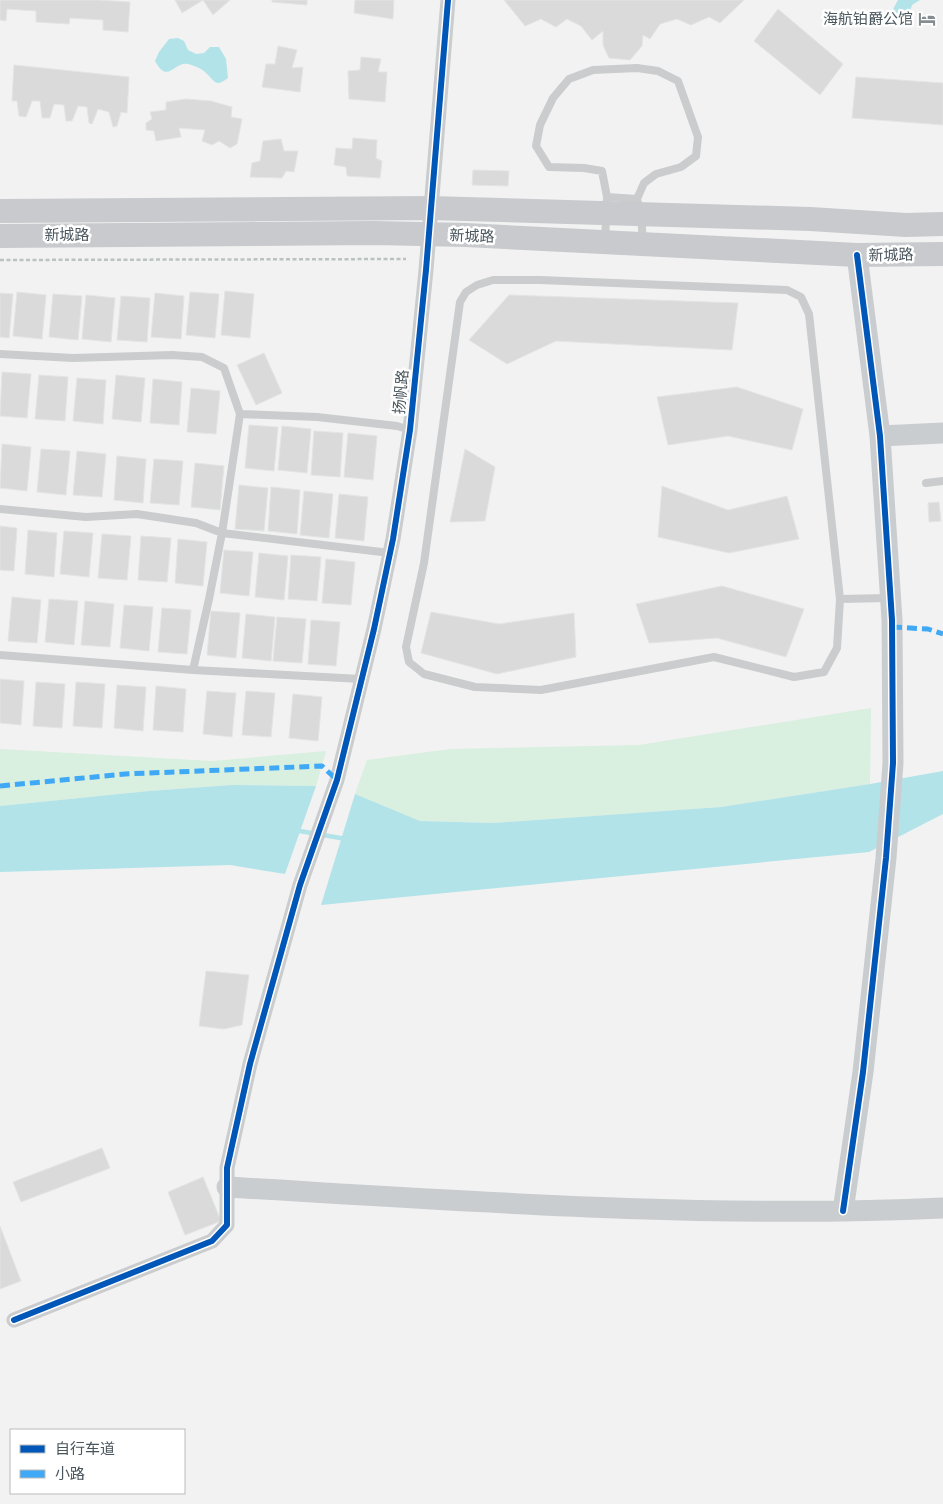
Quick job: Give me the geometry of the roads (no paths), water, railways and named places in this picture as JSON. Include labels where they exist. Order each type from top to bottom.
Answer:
[{"type":"main road","name":"新城路","points":[[0,211],[607,206],[943,224]]},
{"type":"main road","name":"新城路","points":[[0,236],[375,233],[466,235],[857,255],[943,254]]},
{"type":"street","name":"扬帆路","points":[[14,1320],[212,1241],[227,1225],[227,1168],[250,1064],[300,885],[337,780],[390,553],[410,430],[448,0]]},
{"type":"street","points":[[843,1212],[864,1072],[886,858],[893,763],[890,598],[880,436],[857,255]]},
{"type":"street","points":[[880,436],[943,432]]},
{"type":"street","points":[[227,1187],[675,1211],[843,1212],[943,1208]]},
{"type":"lane","points":[[605,242],[607,206],[602,171],[584,168],[549,167],[536,146],[540,124],[553,98],[569,79],[593,70],[637,68],[658,71],[678,81],[698,137],[696,156],[681,167],[656,174],[644,183],[639,207],[644,244]]},
{"type":"lane","points":[[493,280],[540,280],[787,290],[801,298],[809,314],[840,599],[836,648],[824,672],[794,677],[714,657],[541,690],[475,686],[424,674],[409,662],[406,647],[424,563],[460,302],[466,292],[477,285],[493,280]]},
{"type":"lane","points":[[0,354],[73,358],[172,355],[202,358],[224,368],[240,414],[222,533],[193,670]]},
{"type":"lane","points":[[240,414],[317,417],[396,426],[410,430]]},
{"type":"lane","points":[[926,483],[943,482]]},
{"type":"lane","points":[[0,509],[86,517],[137,514],[196,523],[222,533],[390,553]]},
{"type":"lane","points":[[840,599],[890,598]]},
{"type":"lane","points":[[0,656],[193,670],[361,679]]},
{"type":"water","points":[[898,0],[920,0],[912,5],[909,14],[896,17],[891,13]]},
{"type":"water","points":[[178,38],[184,41],[188,50],[196,54],[204,53],[210,47],[219,47],[226,59],[228,78],[218,83],[202,70],[188,64],[183,64],[167,72],[160,68],[155,61],[159,52],[169,39]]},
{"type":"water","points":[[943,771],[943,814],[869,852],[321,905],[355,794],[420,821],[493,823],[721,807]]},
{"type":"water","points":[[232,785],[316,786],[285,874],[230,865],[0,872],[0,806],[149,791]]},
{"type":"waterway","points":[[294,830],[346,839]]},
{"type":"place","name":"海航铂爵公馆","points":[[927,19]]}]
